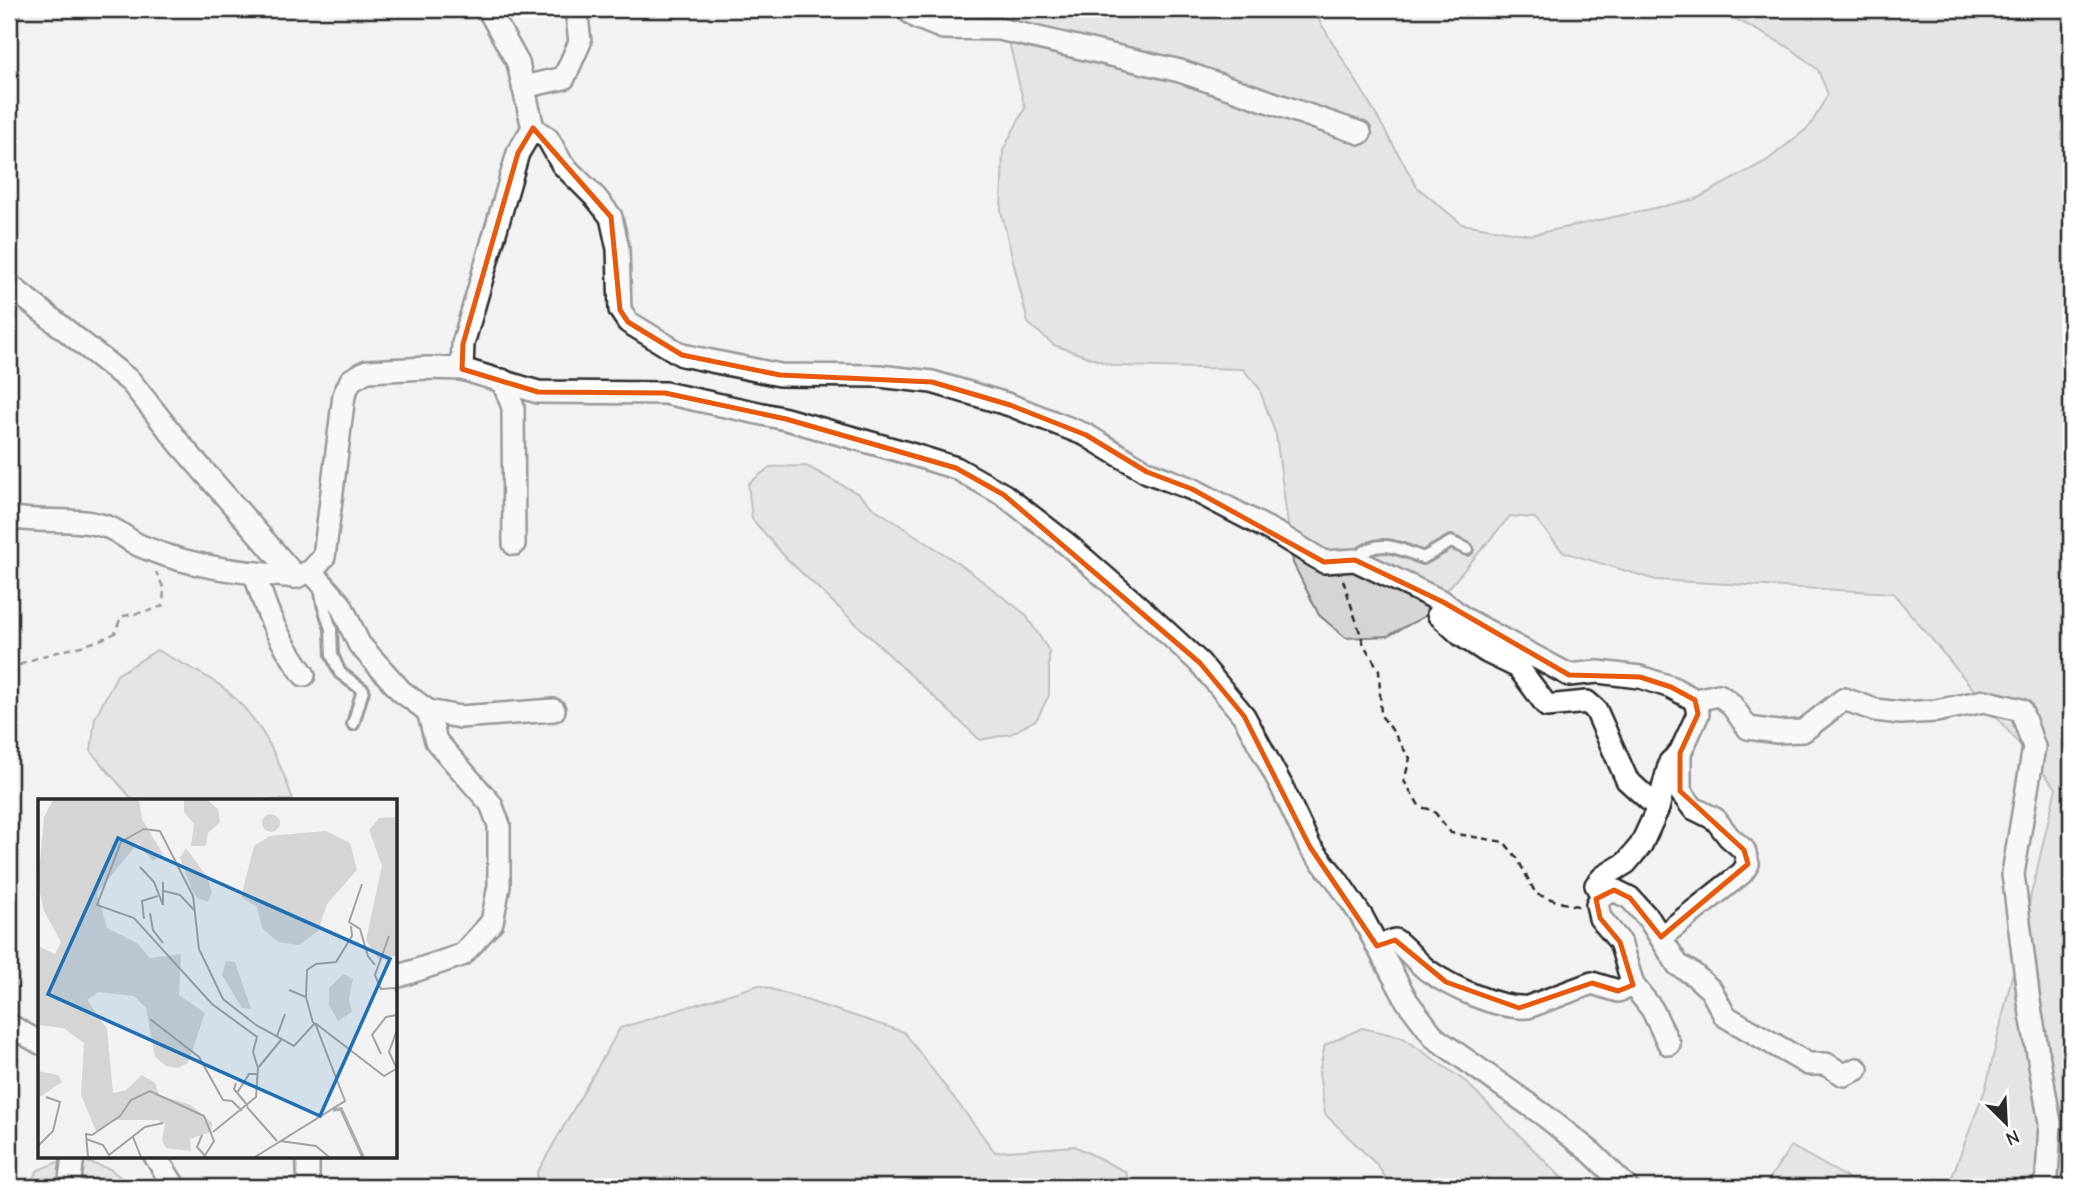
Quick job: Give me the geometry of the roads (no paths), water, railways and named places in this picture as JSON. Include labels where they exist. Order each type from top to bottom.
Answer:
[{"type":"street","points":[[488,9],[518,63],[533,128],[548,139],[562,164],[611,217],[618,249],[620,310],[628,322],[682,355],[780,375],[879,376],[932,382],[1010,405],[1086,435],[1147,472],[1192,489],[1279,534],[1324,562],[1345,560],[1400,581],[1443,602],[1463,618],[1569,675],[1598,672],[1640,677],[1671,687],[1695,700],[1719,695],[1730,703],[1748,728],[1777,732],[1803,731],[1844,699],[1875,710],[1900,713],[1936,710],[1984,701],[2021,710],[2034,747],[2013,874],[2029,1002],[2050,1123],[2047,1177],[2043,1187]]},
{"type":"street","points":[[523,87],[564,78],[580,42],[576,9]]},
{"type":"street","points":[[906,9],[918,18],[943,28],[999,29],[1180,71],[1360,133]]},
{"type":"street","points":[[462,369],[463,344],[518,153],[533,128]]},
{"type":"street","points":[[9,285],[131,383],[180,444],[309,576],[341,605],[359,644],[401,691],[428,711],[460,717],[554,710]]},
{"type":"street","points":[[309,576],[324,557],[344,395],[351,380],[367,371],[462,369],[538,392],[665,393],[786,419],[956,468],[1004,495],[1067,544],[1200,663],[1244,716],[1310,847],[1343,889],[1407,1001],[1435,1038],[1545,1116],[1592,1153],[1627,1187]]},
{"type":"street","points":[[502,380],[513,407],[514,544]]},
{"type":"street","points":[[9,517],[28,521],[70,521],[110,528],[145,548],[193,565],[255,573],[309,576]]},
{"type":"street","points":[[255,573],[265,609],[278,637],[304,675]]},
{"type":"street","points":[[1400,581],[1413,597],[1461,635],[1518,667],[1547,706],[1587,702],[1596,710],[1627,780],[1658,808]]},
{"type":"street","points":[[1669,1044],[1652,1009],[1633,985],[1620,942],[1600,918],[1596,886],[1603,877],[1626,863],[1641,845],[1658,808],[1670,762],[1680,752],[1698,714],[1695,700]]},
{"type":"street","points":[[397,977],[462,956],[492,922],[499,886],[499,825],[491,804],[436,741],[428,711]]},
{"type":"street","points":[[1661,937],[1742,873],[1748,864],[1745,850],[1729,837],[1715,819],[1693,808],[1680,791],[1680,752]]},
{"type":"street","points":[[1600,902],[1614,890],[1630,898],[1649,919],[1678,965],[1711,990],[1725,1016],[1808,1064],[1826,1064],[1844,1075],[1857,1069]]},
{"type":"street","points":[[1377,946],[1395,940],[1424,968],[1446,982],[1496,1003],[1519,1008],[1592,983],[1618,991],[1633,985]]},
{"type":"street","points":[[9,1025],[38,1042]]},
{"type":"street","points":[[69,1187],[73,1158]]},
{"type":"street","points":[[156,1158],[174,1187]]},
{"type":"street","points":[[308,1158],[308,1187]]},
{"type":"lane","points":[[1345,560],[1365,549],[1382,545],[1423,558],[1451,542],[1467,549]]},
{"type":"lane","points":[[309,576],[323,604],[331,629],[332,655],[340,673],[363,690],[353,724]]}]
